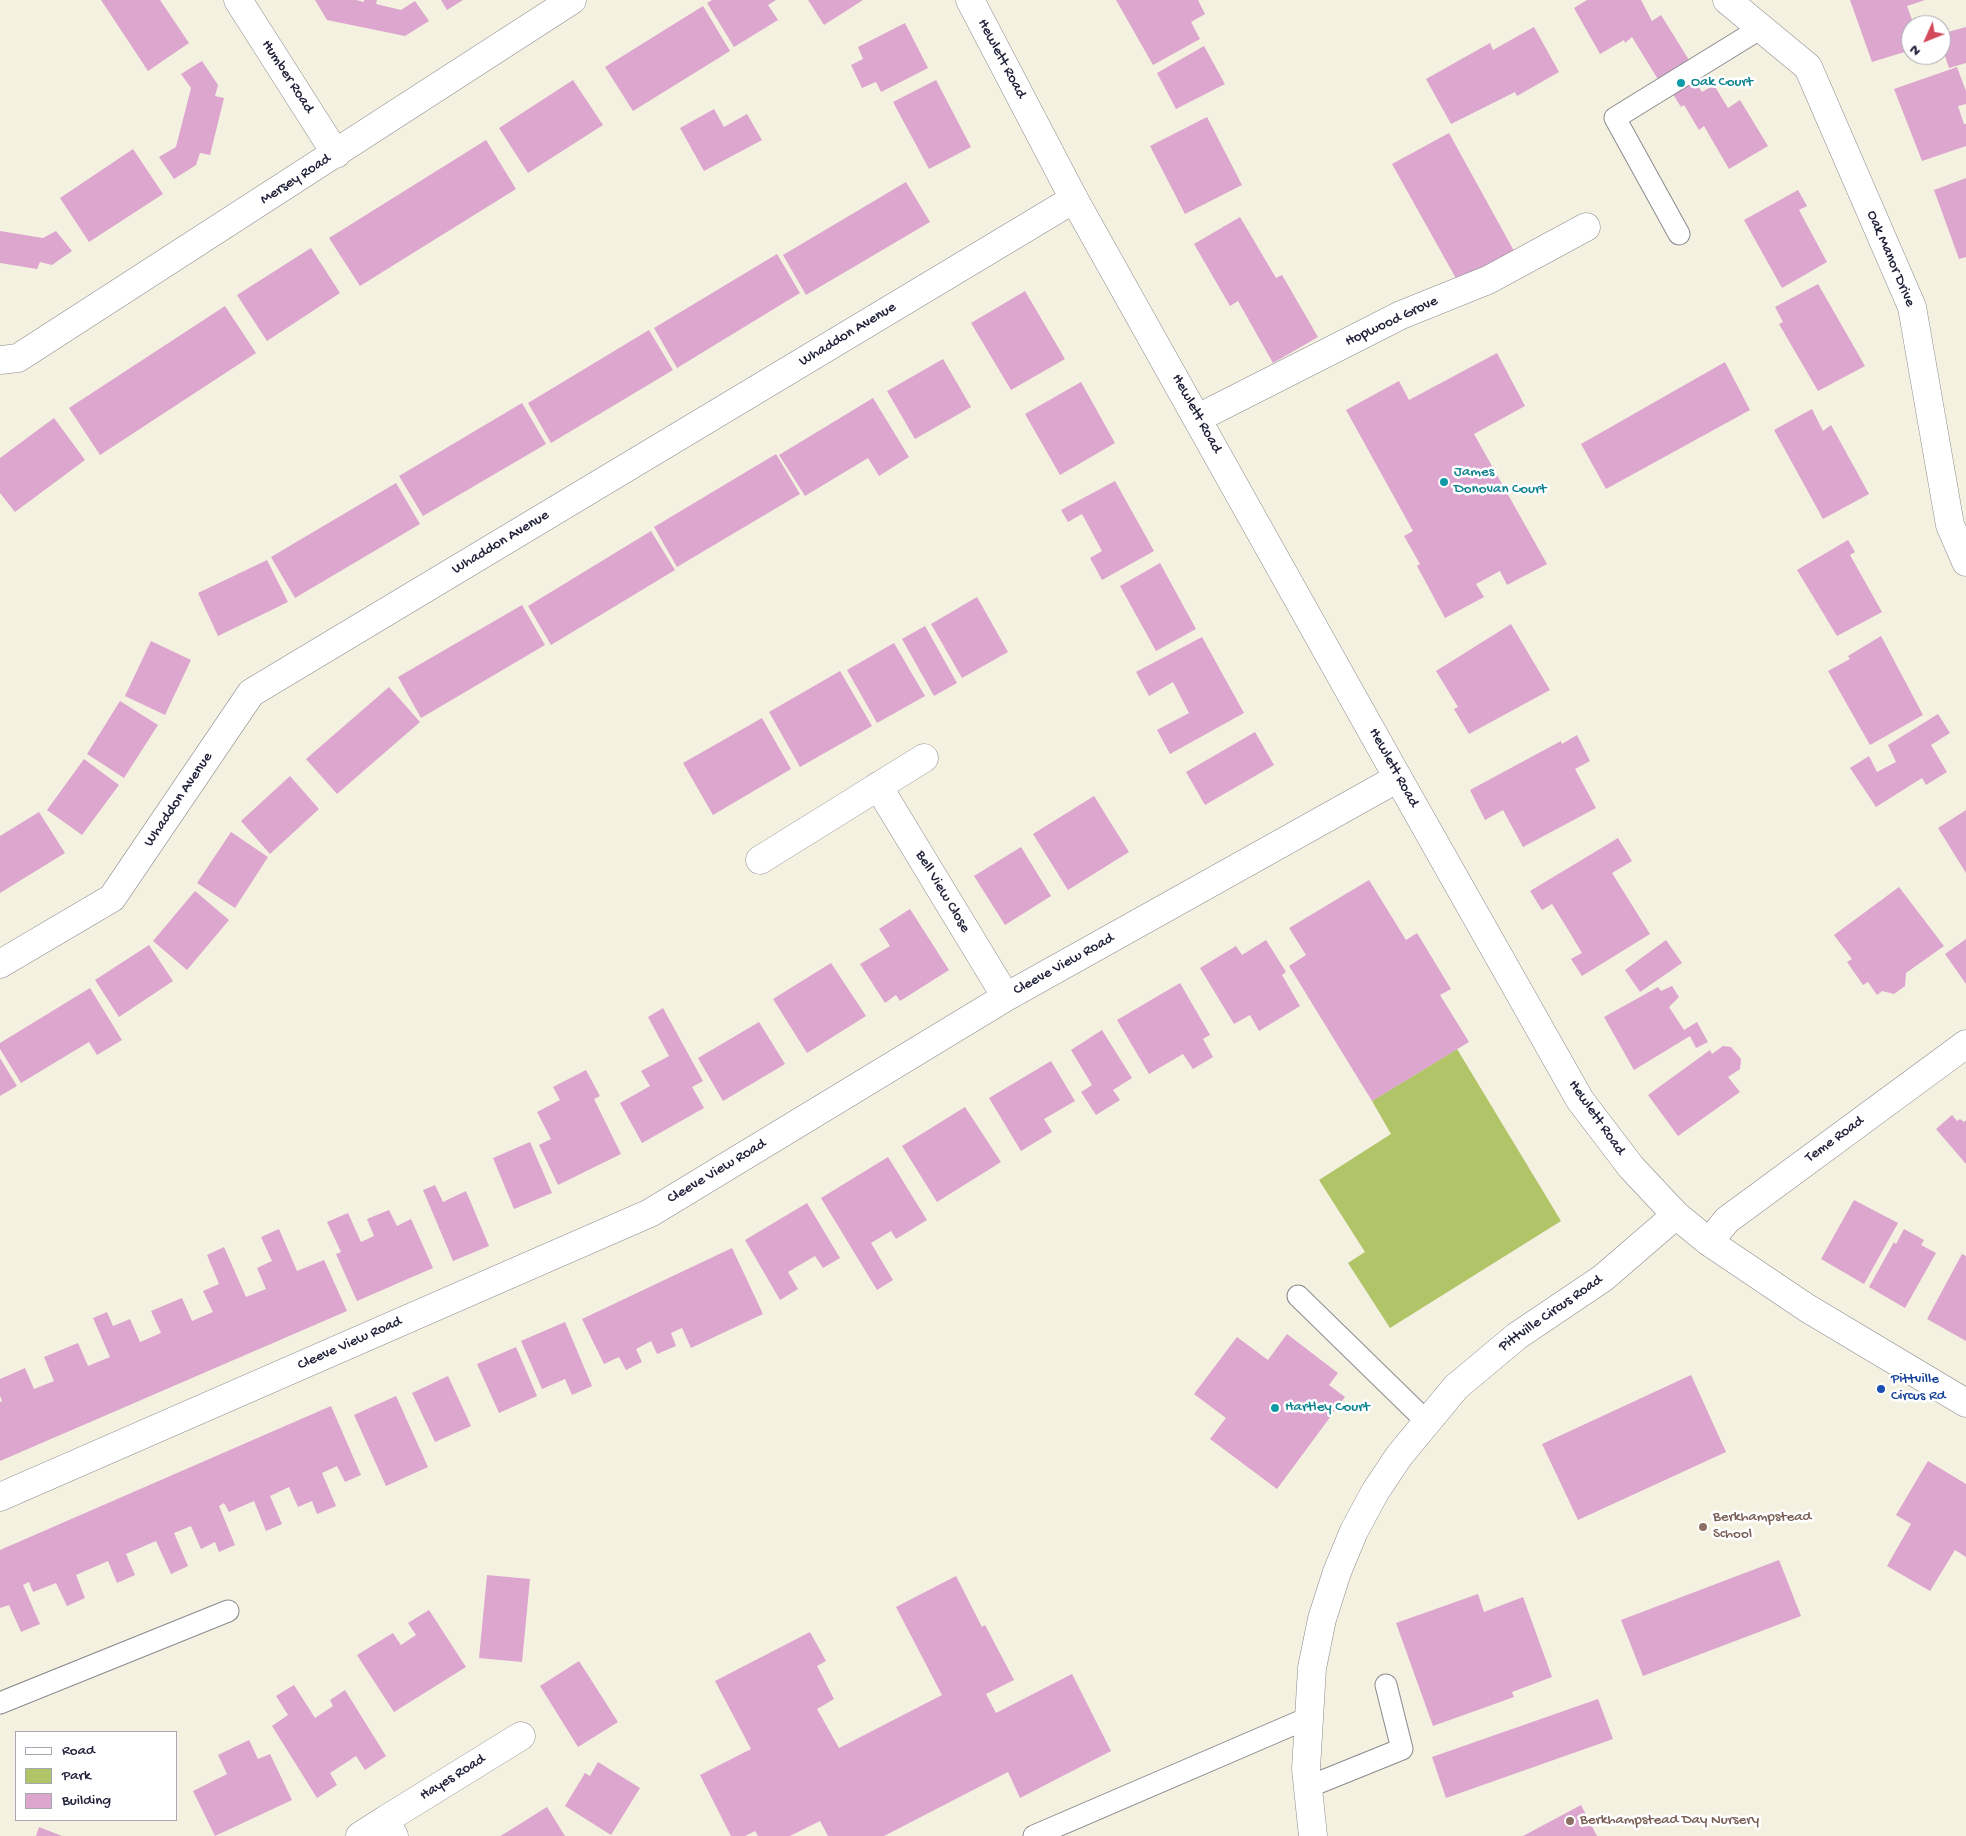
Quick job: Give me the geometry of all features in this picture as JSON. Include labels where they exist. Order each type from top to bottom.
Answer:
[{"type":"street","name":"Humber Road","points":[[238,0],[336,154]]},
{"type":"street","name":"Mersey Road","points":[[9,359],[336,154],[572,0]]},
{"type":"street","name":"Hewlett Road","points":[[970,0],[1074,199],[1580,1100],[1631,1167],[1676,1215],[1709,1242],[1807,1308],[1966,1403]]},
{"type":"street","name":"Oak Manor Drive","points":[[1728,0],[1808,67],[1912,307],[1950,525],[1966,562]]},
{"type":"street","name":"Whaddon Avenue","points":[[0,964],[112,898],[251,693],[1074,199]]},
{"type":"street","name":"Hopwood Grove","points":[[1198,418],[1401,315],[1488,280],[1586,227]]},
{"type":"street","points":[[760,860],[924,758]]},
{"type":"street","name":"Cleeve View Road","points":[[0,1497],[650,1213],[1006,997],[1398,778]]},
{"type":"street","name":"Bell View Close","points":[[878,786],[1006,997]]},
{"type":"street","name":"Teme Road","points":[[1709,1242],[1727,1220],[1966,1044]]},
{"type":"street","name":"Pittville Circus Road","points":[[1313,1836],[1306,1769],[1308,1718],[1314,1658],[1322,1619],[1337,1572],[1354,1531],[1375,1492],[1399,1456],[1426,1421],[1456,1387],[1509,1342],[1603,1278],[1676,1215]]},
{"type":"street","name":"Hayes Road","points":[[360,1836],[390,1828],[521,1736]]},
{"type":"lane","points":[[1679,234],[1615,118],[1761,28]]},
{"type":"lane","points":[[1298,1296],[1426,1421]]},
{"type":"lane","points":[[0,1702],[228,1611]]},
{"type":"lane","points":[[1308,1788],[1402,1749],[1386,1685]]},
{"type":"lane","points":[[1034,1836],[1308,1718]]},
{"type":"green space","points":[[1457,1049],[1561,1221],[1390,1328],[1348,1263],[1365,1252],[1319,1180],[1391,1134],[1372,1101]]},
{"type":"building","points":[[101,0],[160,0],[189,43],[148,71]]},
{"type":"building","points":[[315,0],[356,0],[364,2],[364,0],[377,0],[376,4],[401,10],[415,1],[429,21],[405,36],[327,20]]},
{"type":"building","points":[[441,0],[463,0],[447,10]]},
{"type":"building","points":[[712,0],[776,0],[768,5],[778,20],[734,47],[707,3]]},
{"type":"building","points":[[808,0],[863,0],[824,25]]},
{"type":"building","points":[[1116,0],[1198,0],[1205,14],[1191,22],[1200,39],[1153,65]]},
{"type":"building","name":"Oak Court","points":[[1587,0],[1641,0],[1652,21],[1661,15],[1689,60],[1684,64],[1702,92],[1714,85],[1728,108],[1740,100],[1768,146],[1729,169],[1704,126],[1699,130],[1684,105],[1681,107],[1663,78],[1659,81],[1632,37],[1625,43],[1624,40],[1600,54],[1574,8]]},
{"type":"building","points":[[1850,0],[1925,0],[1907,6],[1910,15],[1901,15],[1901,53],[1872,62]]},
{"type":"building","points":[[703,6],[730,51],[633,111],[605,67]]},
{"type":"building","points":[[905,23],[928,68],[881,92],[876,82],[862,88],[851,65],[863,59],[858,47]]},
{"type":"building","points":[[1534,27],[1559,72],[1517,96],[1515,92],[1451,124],[1426,79],[1490,43],[1493,50]]},
{"type":"building","points":[[1966,27],[1966,63],[1949,68],[1948,65],[1951,65],[1951,31]]},
{"type":"building","points":[[1204,46],[1225,84],[1176,109],[1157,73]]},
{"type":"building","points":[[202,61],[218,85],[215,96],[224,98],[210,155],[200,153],[196,165],[174,179],[159,157],[176,147],[191,88],[181,74]]},
{"type":"building","points":[[1957,67],[1966,91],[1966,104],[1958,106],[1964,124],[1966,124],[1966,146],[1922,161],[1894,89]]},
{"type":"building","points":[[573,80],[603,125],[528,173],[499,128]]},
{"type":"building","points":[[936,80],[971,147],[929,169],[893,102]]},
{"type":"building","points":[[714,109],[724,127],[747,114],[762,140],[704,171],[680,128]]},
{"type":"building","points":[[1207,117],[1242,185],[1185,214],[1150,146]]},
{"type":"building","points":[[1449,133],[1514,251],[1458,282],[1392,164]]},
{"type":"building","points":[[486,140],[516,189],[360,286],[329,238]]},
{"type":"building","points":[[133,149],[163,194],[89,242],[60,198]]},
{"type":"building","points":[[1966,178],[1966,257],[1959,259],[1934,190]]},
{"type":"building","points":[[906,182],[930,222],[806,295],[783,255]]},
{"type":"building","points":[[1798,190],[1807,206],[1799,210],[1827,262],[1782,288],[1744,220]]},
{"type":"building","points":[[1240,217],[1276,278],[1282,275],[1318,337],[1273,363],[1238,301],[1230,306],[1194,244]]},
{"type":"building","points":[[0,231],[43,238],[56,231],[72,251],[52,265],[40,262],[37,269],[0,263]]},
{"type":"building","points":[[311,248],[340,293],[267,341],[237,295]]},
{"type":"building","points":[[777,254],[800,293],[677,368],[654,328]]},
{"type":"building","points":[[1818,284],[1865,366],[1818,391],[1779,324],[1783,322],[1775,307]]},
{"type":"building","points":[[1025,291],[1065,359],[1011,390],[971,323]]},
{"type":"building","points":[[225,306],[256,353],[100,455],[69,408]]},
{"type":"building","points":[[649,330],[673,370],[551,443],[528,403]]},
{"type":"building","name":"James Donovan Court","points":[[1497,353],[1525,406],[1474,434],[1547,564],[1507,585],[1500,571],[1476,584],[1484,597],[1445,618],[1417,566],[1420,564],[1404,536],[1413,531],[1346,410],[1399,381],[1409,400]]},
{"type":"building","points":[[943,359],[971,407],[915,439],[887,391]]},
{"type":"building","points":[[1725,362],[1750,410],[1606,489],[1581,444]]},
{"type":"building","points":[[1081,382],[1115,443],[1060,475],[1025,414]]},
{"type":"building","points":[[873,398],[909,457],[879,476],[868,458],[805,496],[779,455]]},
{"type":"building","points":[[522,403],[546,444],[423,516],[399,476]]},
{"type":"building","points":[[1812,409],[1823,431],[1831,425],[1869,494],[1823,519],[1774,430]]},
{"type":"building","points":[[54,418],[85,460],[15,512],[0,493],[0,458]]},
{"type":"building","points":[[776,454],[800,494],[677,567],[654,527]]},
{"type":"building","points":[[1115,481],[1154,551],[1102,580],[1090,558],[1102,551],[1082,514],[1068,522],[1061,510]]},
{"type":"building","points":[[396,483],[420,524],[295,598],[271,557]]},
{"type":"building","points":[[651,531],[675,570],[551,645],[528,606]]},
{"type":"building","points":[[1848,540],[1855,552],[1850,555],[1882,612],[1837,636],[1797,570]]},
{"type":"building","points":[[267,560],[288,602],[218,636],[198,593]]},
{"type":"building","points":[[1160,563],[1196,629],[1156,651],[1120,586]]},
{"type":"building","points":[[977,597],[1008,652],[962,678],[931,624]]},
{"type":"building","points":[[522,605],[545,645],[421,718],[398,677]]},
{"type":"building","points":[[1511,624],[1550,690],[1469,734],[1454,709],[1458,707],[1436,671]]},
{"type":"building","points":[[925,626],[957,683],[934,696],[902,639]]},
{"type":"building","points":[[1881,636],[1923,715],[1870,745],[1828,671],[1850,659],[1848,656]]},
{"type":"building","points":[[1202,637],[1244,713],[1170,754],[1157,730],[1189,713],[1173,682],[1149,696],[1136,672]]},
{"type":"building","points":[[151,641],[191,660],[165,715],[125,696]]},
{"type":"building","points":[[894,643],[925,696],[877,723],[847,670]]},
{"type":"building","points":[[840,671],[872,726],[800,767],[769,712]]},
{"type":"building","points":[[389,687],[420,722],[337,794],[306,759]]},
{"type":"building","points":[[120,701],[158,725],[124,778],[87,754]]},
{"type":"building","points":[[1938,714],[1950,733],[1931,745],[1947,772],[1926,785],[1922,778],[1876,807],[1850,768],[1869,756],[1877,772],[1896,762],[1888,745]]},
{"type":"building","points":[[762,718],[791,769],[713,815],[683,763]]},
{"type":"building","points":[[1255,732],[1274,765],[1205,805],[1186,772]]},
{"type":"building","points":[[1577,735],[1590,761],[1575,769],[1596,808],[1523,847],[1503,810],[1485,820],[1470,790],[1561,741],[1562,744]]},
{"type":"building","points":[[84,759],[119,785],[82,835],[47,810]]},
{"type":"building","points":[[290,776],[319,809],[270,854],[241,821]]},
{"type":"building","points":[[1094,796],[1129,852],[1068,890],[1033,834]]},
{"type":"building","points":[[1966,810],[1966,873],[1938,828]]},
{"type":"building","points":[[39,812],[65,853],[0,893],[0,836]]},
{"type":"building","points":[[231,832],[268,857],[235,908],[197,883]]},
{"type":"building","points":[[1618,838],[1632,861],[1612,873],[1650,934],[1582,976],[1571,959],[1582,953],[1567,928],[1552,904],[1542,910],[1530,891]]},
{"type":"building","points":[[1021,847],[1051,896],[1005,925],[974,876]]},
{"type":"building","points":[[1369,880],[1406,940],[1417,933],[1451,989],[1440,995],[1469,1042],[1372,1101],[1289,966],[1306,955],[1289,928]]},
{"type":"building","points":[[1899,887],[1944,946],[1906,973],[1905,986],[1894,994],[1882,991],[1877,995],[1868,982],[1863,985],[1847,962],[1852,959],[1834,935]]},
{"type":"building","points":[[195,891],[229,920],[187,970],[153,941]]},
{"type":"building","points":[[910,909],[949,970],[900,1001],[896,995],[885,1003],[860,964],[890,946],[879,929]]},
{"type":"building","points":[[1966,939],[1966,984],[1945,954]]},
{"type":"building","points":[[1266,940],[1286,972],[1282,975],[1300,1006],[1259,1031],[1250,1015],[1234,1024],[1200,968],[1236,946],[1242,955]]},
{"type":"building","points":[[1666,940],[1682,963],[1640,992],[1625,970]]},
{"type":"building","points":[[149,945],[173,981],[119,1017],[95,980]]},
{"type":"building","points":[[831,963],[866,1016],[807,1053],[773,999]]},
{"type":"building","points":[[1180,983],[1210,1035],[1203,1039],[1213,1057],[1193,1069],[1183,1054],[1149,1074],[1117,1020]]},
{"type":"building","points":[[1672,986],[1679,997],[1669,1007],[1684,1030],[1697,1022],[1708,1042],[1696,1048],[1690,1036],[1634,1070],[1604,1017],[1658,987],[1661,991]]},
{"type":"building","points":[[90,988],[122,1040],[97,1055],[89,1042],[21,1083],[0,1049],[0,1043]]},
{"type":"building","points":[[663,1008],[703,1081],[692,1087],[704,1108],[642,1143],[620,1103],[650,1086],[641,1071],[669,1056],[648,1017]]},
{"type":"building","points":[[759,1022],[785,1064],[723,1101],[698,1058]]},
{"type":"building","points":[[1102,1030],[1132,1078],[1113,1090],[1120,1100],[1096,1115],[1081,1092],[1092,1085],[1071,1050]]},
{"type":"building","points":[[1723,1046],[1731,1047],[1741,1059],[1740,1069],[1728,1077],[1740,1092],[1678,1136],[1648,1095],[1710,1050],[1712,1054]]},
{"type":"building","points":[[0,1058],[17,1086],[0,1096]]},
{"type":"building","points":[[1051,1061],[1075,1101],[1044,1119],[1052,1132],[1021,1151],[989,1098]]},
{"type":"building","points":[[586,1070],[600,1096],[594,1099],[621,1154],[558,1185],[539,1145],[551,1139],[537,1112],[560,1100],[553,1087]]},
{"type":"building","points":[[965,1107],[1001,1162],[937,1202],[902,1146]]},
{"type":"building","points":[[1952,1115],[1957,1121],[1960,1119],[1964,1122],[1966,1120],[1966,1164],[1936,1129]]},
{"type":"building","points":[[530,1142],[552,1193],[514,1209],[493,1158]]},
{"type":"building","points":[[888,1157],[927,1220],[896,1239],[891,1231],[871,1243],[893,1280],[877,1290],[821,1198]]},
{"type":"building","points":[[435,1185],[443,1202],[466,1191],[489,1246],[453,1261],[423,1190]]},
{"type":"building","points":[[1854,1200],[1898,1223],[1864,1284],[1821,1259]]},
{"type":"building","points":[[807,1203],[840,1258],[823,1268],[815,1256],[788,1272],[798,1289],[780,1300],[745,1240]]},
{"type":"building","points":[[389,1210],[397,1226],[411,1219],[433,1268],[357,1301],[336,1254],[341,1252],[327,1222],[348,1213],[361,1242],[374,1236],[367,1219]]},
{"type":"building","points":[[279,1229],[297,1271],[324,1260],[347,1311],[0,1461],[0,1402],[2,1401],[0,1396],[0,1379],[25,1368],[34,1389],[54,1381],[44,1357],[78,1343],[88,1366],[110,1357],[93,1318],[107,1312],[113,1326],[130,1319],[140,1342],[161,1333],[151,1311],[182,1298],[192,1321],[213,1312],[203,1291],[219,1284],[207,1255],[224,1247],[246,1297],[266,1289],[257,1268],[272,1261],[261,1237]]},
{"type":"building","points":[[1904,1229],[1924,1240],[1921,1245],[1936,1253],[1905,1308],[1869,1287],[1894,1242],[1896,1244]]},
{"type":"building","points":[[732,1248],[763,1314],[691,1348],[682,1328],[671,1333],[676,1346],[657,1354],[651,1341],[636,1349],[642,1362],[626,1370],[619,1357],[604,1364],[582,1319]]},
{"type":"building","points":[[1962,1254],[1966,1256],[1966,1341],[1927,1319]]},
{"type":"building","points":[[565,1322],[592,1386],[572,1395],[565,1379],[542,1389],[521,1341]]},
{"type":"building","name":"Hartley Court","points":[[1287,1334],[1338,1373],[1329,1385],[1345,1397],[1277,1489],[1210,1439],[1226,1418],[1194,1394],[1237,1337],[1268,1360]]},
{"type":"building","points":[[516,1347],[537,1396],[499,1413],[477,1364]]},
{"type":"building","points":[[1691,1375],[1726,1452],[1578,1520],[1542,1444]]},
{"type":"building","points":[[448,1376],[471,1426],[435,1442],[412,1393]]},
{"type":"building","points":[[396,1396],[428,1467],[386,1486],[354,1415]]},
{"type":"building","points":[[331,1406],[361,1475],[345,1482],[337,1466],[322,1473],[336,1506],[317,1514],[312,1501],[298,1507],[289,1487],[270,1496],[282,1524],[266,1531],[254,1501],[229,1512],[224,1503],[219,1506],[235,1545],[219,1552],[215,1542],[201,1549],[191,1526],[174,1533],[188,1566],[171,1574],[156,1541],[126,1554],[135,1575],[117,1583],[108,1561],[76,1575],[85,1598],[67,1606],[56,1583],[33,1592],[29,1582],[23,1585],[40,1624],[21,1632],[9,1605],[0,1608],[0,1550]]},
{"type":"building","points":[[1928,1461],[1966,1484],[1966,1557],[1955,1550],[1930,1591],[1887,1566],[1911,1524],[1896,1515]]},
{"type":"building","points":[[1779,1560],[1801,1616],[1643,1676],[1621,1620]]},
{"type":"building","points":[[487,1575],[530,1579],[522,1662],[479,1658]]},
{"type":"building","points":[[956,1576],[982,1627],[985,1625],[1014,1680],[986,1694],[996,1713],[1072,1674],[1111,1751],[1020,1798],[1008,1772],[884,1836],[828,1836],[820,1821],[790,1836],[758,1836],[755,1831],[745,1836],[731,1836],[700,1775],[751,1749],[715,1681],[810,1632],[826,1661],[817,1666],[834,1699],[817,1709],[839,1748],[942,1695],[896,1607]]},
{"type":"building","points":[[1478,1594],[1484,1612],[1523,1597],[1552,1677],[1512,1692],[1514,1697],[1433,1726],[1396,1623]]},
{"type":"building","points":[[429,1610],[466,1667],[394,1712],[357,1655],[393,1633],[401,1645],[416,1635],[408,1623]]},
{"type":"building","points":[[579,1661],[618,1722],[578,1747],[540,1686]]},
{"type":"building","points":[[294,1685],[315,1718],[333,1706],[330,1700],[345,1690],[386,1756],[365,1770],[356,1756],[330,1773],[337,1785],[317,1798],[272,1726],[288,1715],[276,1696]]},
{"type":"building","points":[[1598,1699],[1613,1739],[1446,1798],[1432,1757]]},
{"type":"building","points":[[249,1740],[258,1759],[270,1754],[292,1800],[215,1836],[193,1791],[227,1774],[218,1755]]},
{"type":"building","points":[[598,1762],[640,1788],[611,1835],[565,1806],[585,1773],[590,1776]]},
{"type":"building","name":"Berkhampstead Day Nursery","points":[[1581,1805],[1597,1836],[1523,1836]]},
{"type":"building","points":[[547,1807],[565,1836],[500,1836],[507,1832]]},
{"type":"building","points":[[39,1827],[62,1836],[36,1836]]},
{"type":"place","name":"Oak Court","points":[[1681,83]]},
{"type":"place","name":"James Donovan Court","points":[[1444,482]]},
{"type":"place","name":"Pittville Circus Rd","points":[[1881,1389]]},
{"type":"place","name":"Hartley Court","points":[[1275,1408]]},
{"type":"place","name":"Berkhampstead School","points":[[1703,1527]]},
{"type":"place","name":"Berkhampstead Day Nursery","points":[[1570,1821]]}]
